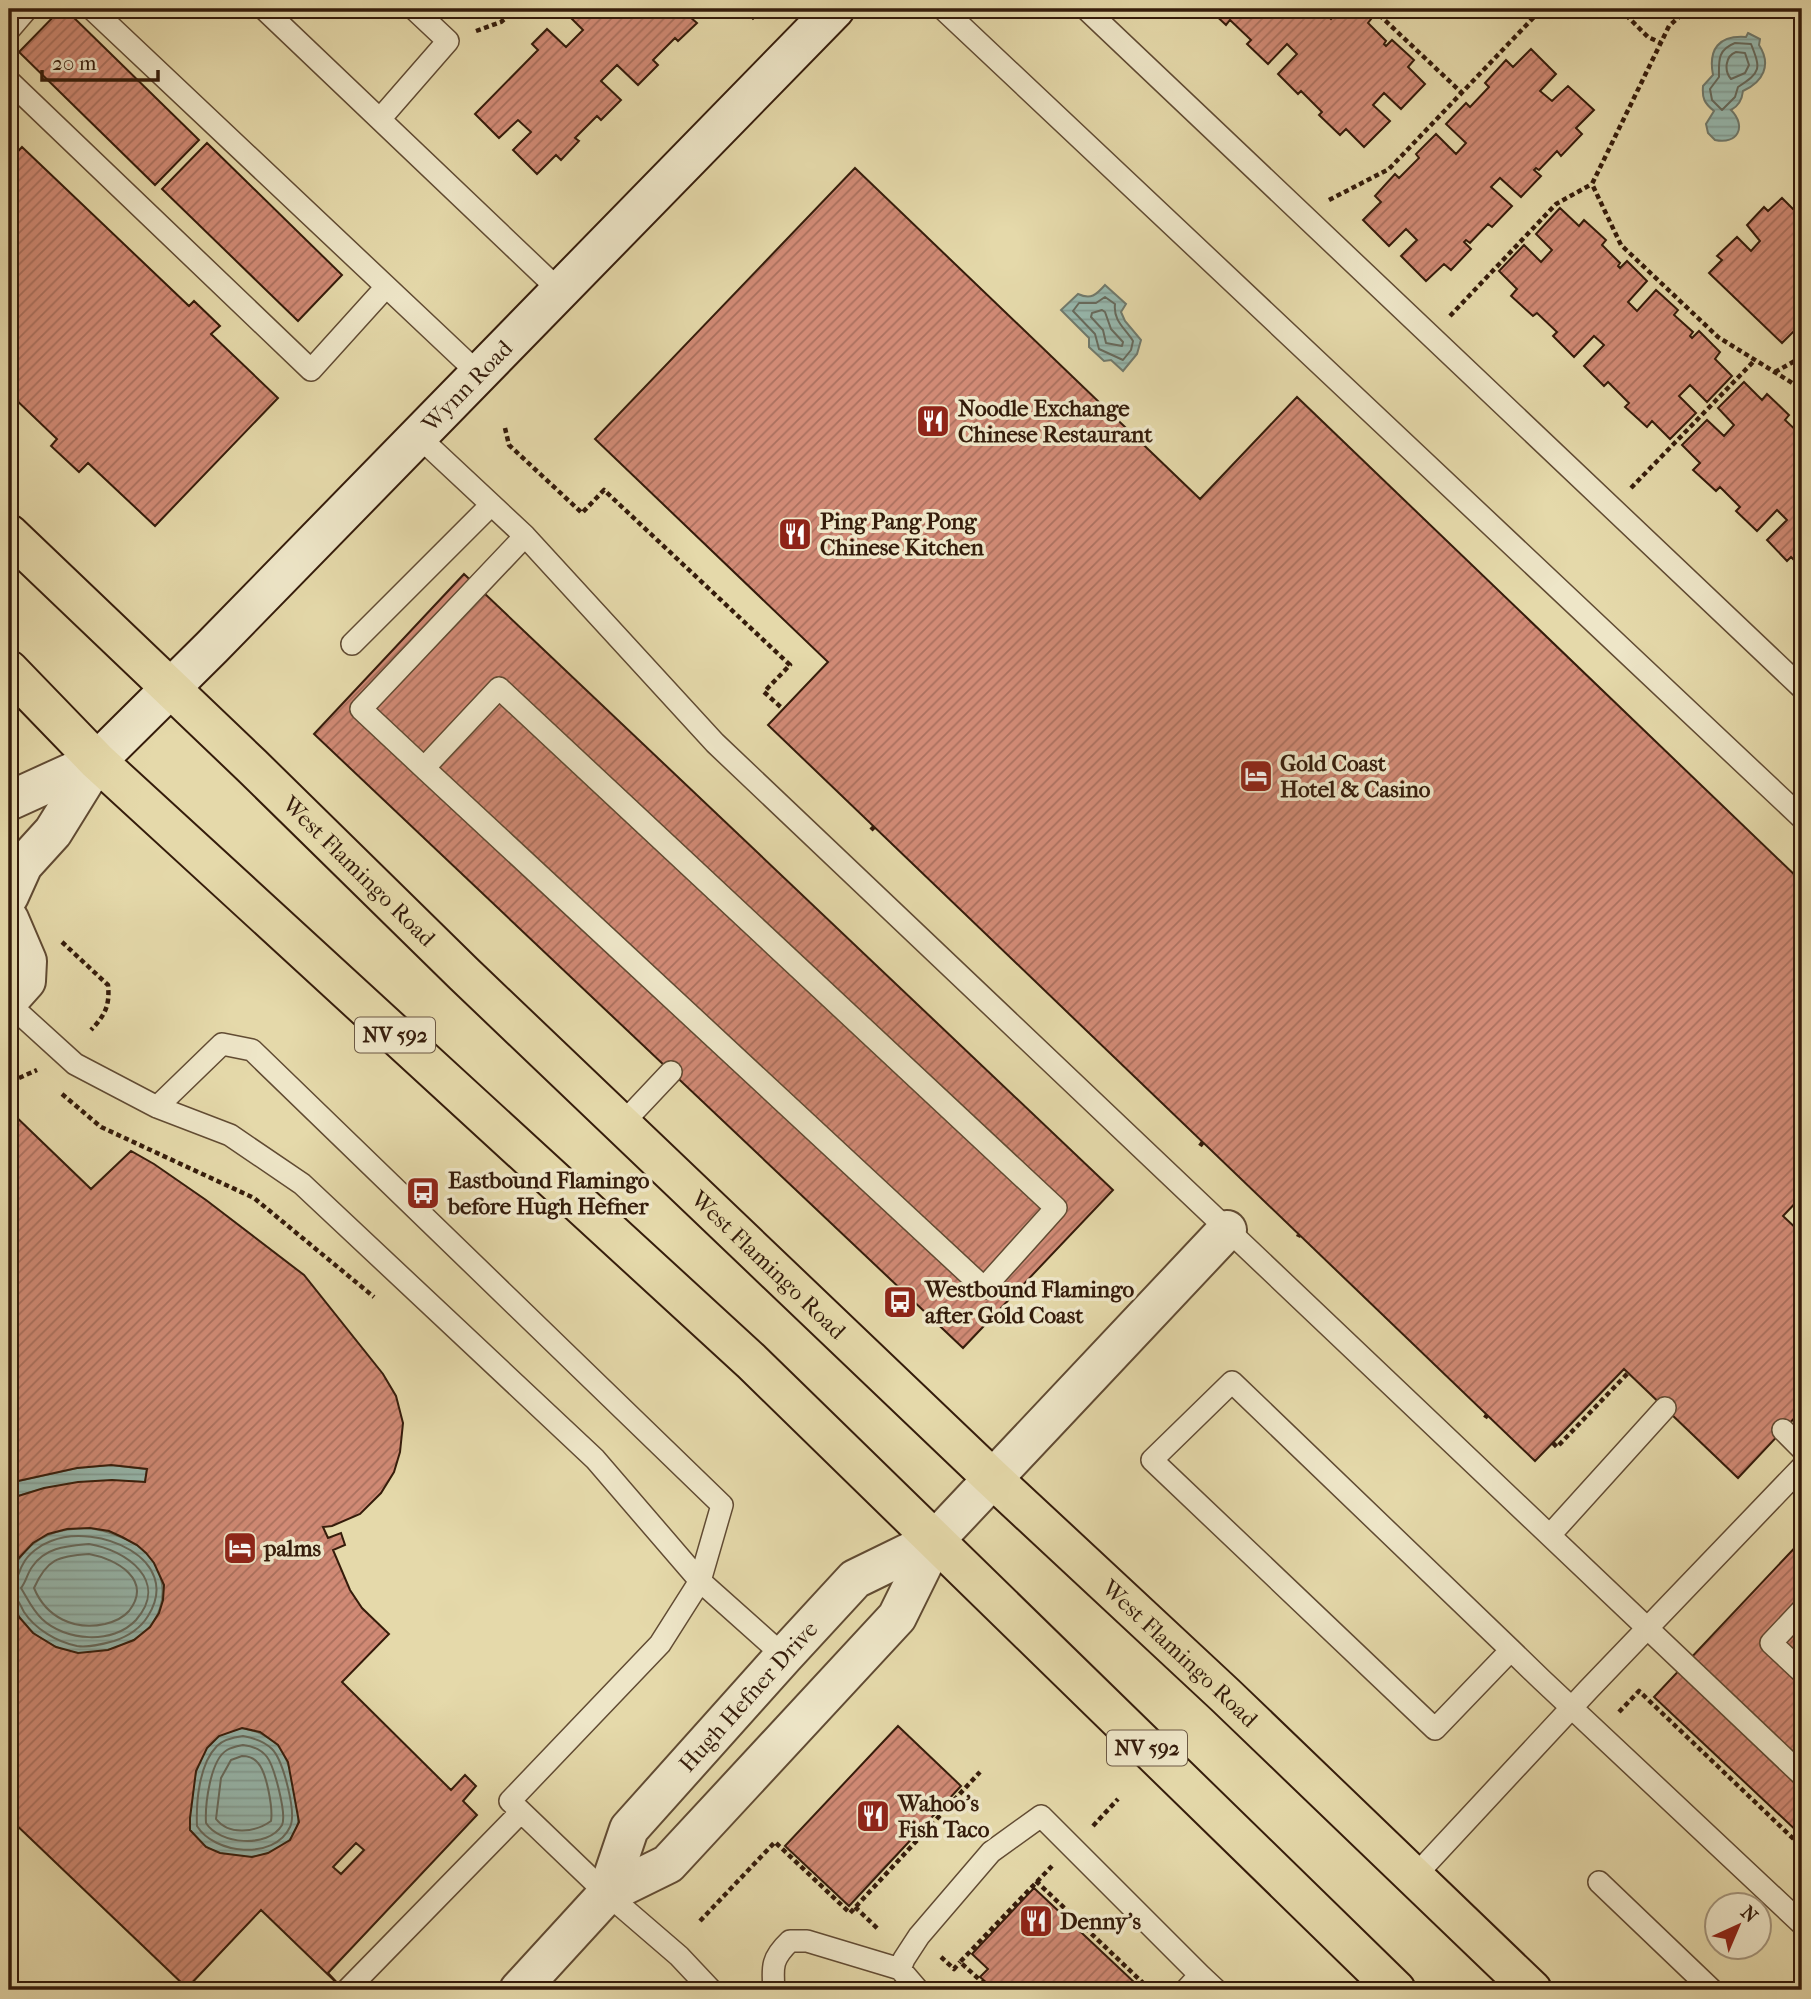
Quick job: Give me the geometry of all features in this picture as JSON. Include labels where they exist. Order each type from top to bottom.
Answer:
[{"type":"main road","name":"West Flamingo Road","points":[[9,534],[621,1125],[1225,1695],[1532,1990]]},
{"type":"main road","name":"NV 592","points":[[9,670],[97,761],[751,1361],[1396,1990]]},
{"type":"street","name":"Wynn Road","points":[[97,761],[835,9]]},
{"type":"street","points":[[9,801],[97,761]]},
{"type":"street","points":[[9,896],[23,864],[53,832],[97,761]]},
{"type":"street","points":[[9,919],[27,961],[26,981],[9,1002]]},
{"type":"street","name":"Hugh Hefner Drive","points":[[519,1990],[607,1895],[668,1864],[897,1617],[935,1540],[1227,1230]]},
{"type":"street","name":"Hugh Hefner Drive","points":[[607,1895],[629,1829],[855,1579],[935,1540]]},
{"type":"lane","points":[[9,30],[27,9]]},
{"type":"lane","points":[[92,9],[479,374]]},
{"type":"lane","points":[[264,9],[560,291]]},
{"type":"lane","points":[[380,119],[449,41],[414,9]]},
{"type":"lane","points":[[943,9],[1802,818]]},
{"type":"lane","points":[[1086,9],[1802,688]]},
{"type":"lane","points":[[9,81],[311,370],[386,287]]},
{"type":"lane","points":[[418,436],[525,536],[715,743],[1802,1775]]},
{"type":"lane","points":[[352,644],[491,505]]},
{"type":"lane","points":[[424,768],[499,688],[1056,1208],[984,1288],[424,768],[361,709],[525,536]]},
{"type":"lane","points":[[9,1002],[75,1064],[157,1107],[230,1135],[302,1184],[595,1459],[700,1581],[784,1656]]},
{"type":"lane","points":[[157,1107],[222,1044],[252,1050],[722,1505],[700,1581],[660,1644],[510,1801],[607,1895],[679,1956],[712,1990]]},
{"type":"lane","points":[[621,1125],[671,1072]]},
{"type":"lane","points":[[1511,1650],[1435,1729],[1152,1460],[1231,1382],[1802,1924]]},
{"type":"lane","points":[[1550,1535],[1665,1408]]},
{"type":"lane","points":[[1783,1430],[1802,1449]]},
{"type":"lane","points":[[1414,1877],[1647,1627],[1802,1467]]},
{"type":"lane","points":[[1802,1610],[1771,1643],[1802,1672]]},
{"type":"lane","points":[[347,1990],[521,1812]]},
{"type":"lane","points":[[900,1969],[919,1936],[991,1852],[1041,1816],[1193,1983],[1216,1990]]},
{"type":"lane","points":[[1599,1882],[1712,1990]]},
{"type":"lane","points":[[774,1990],[772,1969],[778,1953],[790,1941],[807,1941],[900,1969],[918,1990]]},
{"type":"path","points":[[449,41],[501,22],[516,9]]},
{"type":"path","points":[[745,9],[757,21]]},
{"type":"path","points":[[1373,9],[1462,93]]},
{"type":"path","points":[[1302,214],[1389,169],[1534,17],[1534,9]]},
{"type":"path","points":[[1620,9],[1648,37],[1661,43]]},
{"type":"path","points":[[1431,336],[1556,204],[1592,184],[1669,26],[1688,9]]},
{"type":"path","points":[[1796,9],[1802,12]]},
{"type":"path","points":[[1592,184],[1621,245],[1718,337],[1802,389]]},
{"type":"path","points":[[1775,372],[1802,357]]},
{"type":"path","points":[[1612,508],[1755,360]]},
{"type":"path","points":[[505,428],[509,445],[582,513],[604,490],[790,665],[764,692],[783,709]]},
{"type":"path","points":[[54,934],[108,985],[110,1000],[105,1014],[91,1030]]},
{"type":"path","points":[[35,1070],[44,1078]]},
{"type":"path","points":[[54,1086],[101,1128],[254,1198],[377,1300]]},
{"type":"path","points":[[1553,1443],[1557,1447],[1628,1373]]},
{"type":"path","points":[[1615,1716],[1639,1691],[1802,1847]]},
{"type":"path","points":[[700,1921],[775,1842],[850,1913],[980,1772]]},
{"type":"path","points":[[1091,1828],[1118,1799]]},
{"type":"path","points":[[991,1990],[960,1962],[1059,1859]]},
{"type":"path","points":[[1036,1881],[1142,1982],[1134,1990]]},
{"type":"path","points":[[855,1907],[879,1929]]},
{"type":"water","points":[[1748,33],[1760,39],[1765,66],[1760,78],[1743,91],[1740,102],[1731,110],[1738,122],[1738,133],[1729,140],[1715,140],[1708,133],[1706,124],[1714,111],[1704,100],[1703,86],[1713,75],[1712,58],[1722,41],[1746,37]]},
{"type":"water","points":[[1105,285],[1126,304],[1121,312],[1141,340],[1137,354],[1123,371],[1111,360],[1104,361],[1089,347],[1089,338],[1061,310],[1078,294],[1093,296]]},
{"type":"water","points":[[111,1465],[147,1469],[145,1482],[79,1483],[15,1497],[9,1483],[77,1468]]},
{"type":"water","points":[[90,1528],[124,1538],[145,1552],[159,1572],[162,1596],[155,1620],[141,1635],[115,1648],[78,1653],[52,1645],[30,1630],[13,1607],[9,1589],[13,1570],[31,1545],[58,1532]]},
{"type":"water","points":[[242,1728],[264,1735],[281,1750],[291,1772],[297,1799],[298,1822],[289,1841],[279,1848],[268,1854],[241,1857],[216,1852],[203,1844],[190,1830],[190,1808],[196,1771],[206,1749],[218,1736]]},
{"type":"building","points":[[61,9],[65,9],[199,140],[155,185],[19,52]]},
{"type":"building","points":[[565,9],[698,9],[690,17],[697,23],[678,41],[675,38],[653,60],[658,65],[638,85],[617,65],[601,81],[621,100],[601,120],[597,116],[575,138],[579,141],[561,160],[556,155],[537,174],[513,150],[531,132],[518,120],[499,138],[475,114],[538,50],[532,44],[547,29],[566,47],[583,30]]},
{"type":"building","points":[[1209,9],[1323,9],[1331,19],[1340,9],[1361,9],[1371,19],[1368,23],[1386,41],[1386,46],[1392,40],[1414,60],[1408,67],[1425,84],[1401,109],[1384,93],[1373,105],[1390,121],[1364,147],[1346,129],[1340,135],[1319,115],[1322,112],[1301,91],[1298,94],[1278,74],[1297,54],[1287,44],[1268,64],[1247,44],[1251,40],[1230,20],[1226,25]]},
{"type":"building","points":[[1531,49],[1556,74],[1540,91],[1552,101],[1568,86],[1594,110],[1576,128],[1582,134],[1561,156],[1557,151],[1539,170],[1534,170],[1541,176],[1521,197],[1500,178],[1491,187],[1512,206],[1492,227],[1488,224],[1470,243],[1466,240],[1464,242],[1471,249],[1451,270],[1444,264],[1426,281],[1401,256],[1417,240],[1406,229],[1389,246],[1363,220],[1381,202],[1375,196],[1395,174],[1399,178],[1419,158],[1416,154],[1436,134],[1456,154],[1466,143],[1446,124],[1466,103],[1470,107],[1489,87],[1485,83],[1506,60],[1513,67]]},
{"type":"building","points":[[207,143],[342,275],[298,321],[162,189]]},
{"type":"building","points":[[22,147],[189,306],[194,301],[220,326],[211,334],[278,398],[155,526],[88,463],[79,472],[51,446],[57,439],[9,393],[9,161]]},
{"type":"building","name":"Gold Coast Hotel & Casino","points":[[855,168],[1200,499],[1297,397],[1802,882],[1802,1196],[1783,1216],[1802,1234],[1802,1410],[1738,1478],[1624,1369],[1535,1461],[768,725],[828,662],[595,439]]},
{"type":"building","points":[[1782,198],[1802,218],[1802,332],[1799,335],[1794,331],[1782,343],[1709,273],[1722,260],[1717,256],[1737,237],[1751,251],[1760,241],[1747,225],[1764,207],[1768,211]]},
{"type":"building","points":[[1560,208],[1579,226],[1584,220],[1606,240],[1602,245],[1620,263],[1620,268],[1627,261],[1647,281],[1628,302],[1637,311],[1656,290],[1678,310],[1674,315],[1693,332],[1690,336],[1692,338],[1699,331],[1720,352],[1715,359],[1732,376],[1707,402],[1690,385],[1679,396],[1696,413],[1670,439],[1652,421],[1647,427],[1625,407],[1629,403],[1608,382],[1604,386],[1584,366],[1604,345],[1594,336],[1574,357],[1553,336],[1557,332],[1537,313],[1533,316],[1511,296],[1517,289],[1499,271],[1524,245],[1541,262],[1552,250],[1536,234]]},
{"type":"building","points":[[1744,382],[1762,400],[1767,394],[1789,415],[1785,420],[1802,436],[1802,568],[1791,557],[1787,561],[1767,540],[1787,520],[1777,510],[1757,531],[1736,511],[1740,507],[1720,487],[1716,491],[1693,470],[1700,463],[1682,445],[1707,420],[1724,436],[1734,425],[1718,408]]},
{"type":"building","points":[[464,574],[1113,1190],[963,1348],[314,734]]},
{"type":"building","name":"palms","points":[[9,1110],[91,1189],[131,1151],[206,1200],[304,1275],[383,1374],[396,1396],[403,1423],[400,1452],[394,1472],[381,1493],[360,1514],[323,1527],[328,1538],[341,1533],[345,1545],[333,1550],[350,1590],[362,1608],[389,1634],[342,1682],[451,1790],[465,1775],[476,1786],[463,1801],[477,1815],[328,1973],[344,1990],[9,1990]],"holes":[[[111,1465],[147,1469],[145,1482],[78,1482],[15,1497],[9,1483],[77,1468]],[[67,1529],[109,1531],[137,1545],[154,1563],[164,1585],[163,1600],[150,1627],[134,1640],[108,1650],[78,1653],[56,1647],[33,1633],[19,1617],[10,1599],[10,1580],[17,1560],[33,1543],[48,1534]],[[242,1728],[260,1732],[278,1745],[288,1762],[299,1822],[290,1840],[268,1853],[252,1857],[220,1853],[206,1847],[190,1830],[196,1771],[207,1748],[219,1736]],[[356,1843],[364,1850],[341,1874],[333,1867]]]},
{"type":"building","points":[[1802,1540],[1802,1836],[1654,1697]]},
{"type":"building","name":"Wahoo's Fish Taco","points":[[898,1726],[961,1786],[849,1906],[785,1846]]},
{"type":"building","points":[[9,1818],[187,1988],[261,1910],[344,1990],[9,1990]]},
{"type":"building","name":"Denny's","points":[[1034,1888],[1135,1983],[1128,1990],[995,1990],[980,1977],[988,1969],[972,1954]]},
{"type":"place","name":"Noodle Exchange Chinese Restaurant","points":[[933,421]]},
{"type":"place","name":"Ping Pang Pong Chinese Kitchen","points":[[795,534]]},
{"type":"place","name":"Gold Coast Hotel & Casino","points":[[1256,776]]},
{"type":"place","name":"Eastbound Flamingo before Hugh Hefner","points":[[423,1193]]},
{"type":"place","name":"Westbound Flamingo after Gold Coast","points":[[900,1302]]},
{"type":"place","name":"palms","points":[[240,1548]]},
{"type":"place","name":"Wahoo's Fish Taco","points":[[873,1816]]},
{"type":"place","name":"Denny's","points":[[1036,1921]]}]
